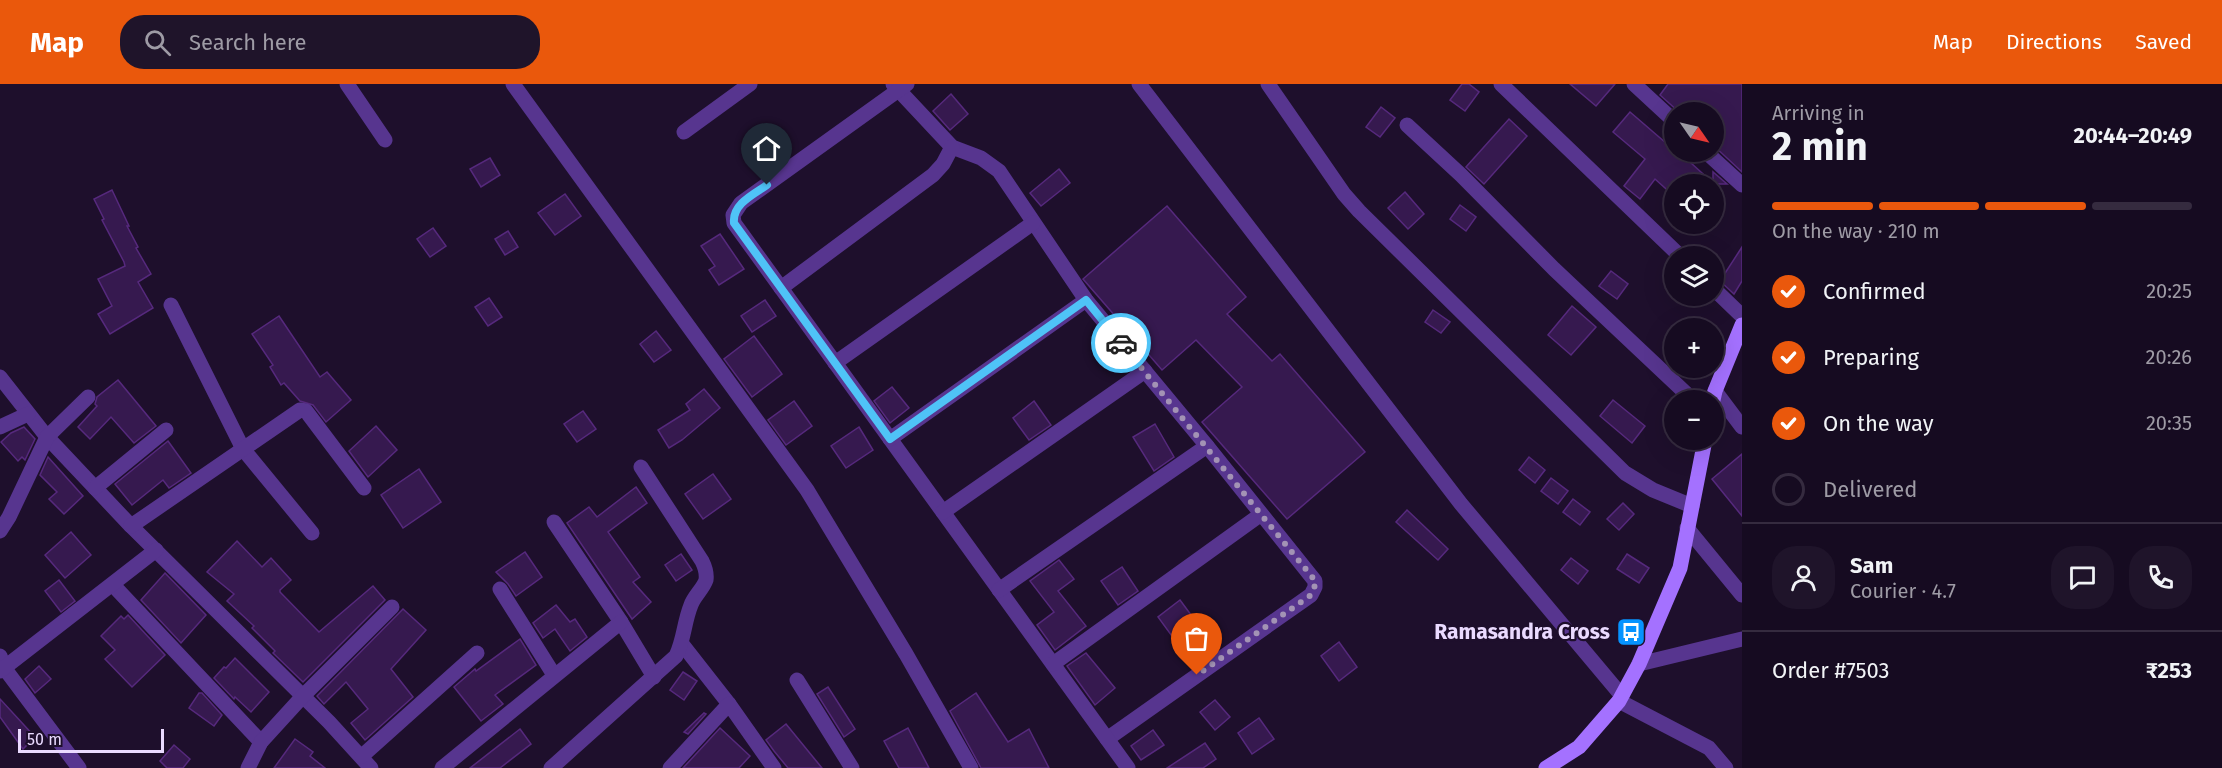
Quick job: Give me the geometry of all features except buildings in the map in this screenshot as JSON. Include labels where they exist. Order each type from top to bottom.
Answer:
[{"type":"main road","points":[[1716,390],[1742,325]]},
{"type":"main road","points":[[1546,768],[1579,747],[1620,699],[1639,664],[1680,568],[1703,450]]},
{"type":"street","points":[[347,84],[385,140]]},
{"type":"street","points":[[513,84],[807,490],[906,654],[971,768]]},
{"type":"street","points":[[684,132],[750,84]]},
{"type":"street","points":[[1139,84],[1461,504],[1620,699],[1709,748],[1726,768]]},
{"type":"street","points":[[1268,84],[1344,194],[1359,211],[1625,473],[1653,490],[1692,506]]},
{"type":"street","points":[[1501,84],[1670,246]]},
{"type":"street","points":[[1634,84],[1664,112]]},
{"type":"street","points":[[1107,739],[1311,595],[1315,587],[1313,578],[1086,300],[999,171],[981,158],[952,147],[899,86],[741,203],[734,215],[734,223],[836,363],[890,439],[999,590],[1128,768]]},
{"type":"street","points":[[1407,125],[1554,269],[1683,390]]},
{"type":"street","points":[[781,288],[933,175],[943,164],[952,147]]},
{"type":"street","points":[[1717,162],[1742,185]]},
{"type":"street","points":[[836,363],[1033,223]]},
{"type":"street","points":[[1724,299],[1742,316]]},
{"type":"street","points":[[890,439],[1086,300]]},
{"type":"street","points":[[171,305],[243,449],[312,533]]},
{"type":"street","points":[[943,512],[1145,371]]},
{"type":"street","points":[[0,376],[46,437],[131,526],[367,762],[477,652]]},
{"type":"street","points":[[0,531],[9,517],[46,437],[88,397]]},
{"type":"street","points":[[1724,407],[1742,427]]},
{"type":"street","points":[[131,526],[300,410],[304,410],[364,488]]},
{"type":"street","points":[[0,427],[28,414]]},
{"type":"street","points":[[95,488],[166,430]]},
{"type":"street","points":[[999,590],[1207,446]]},
{"type":"street","points":[[551,768],[676,656],[682,644],[682,632],[692,602],[705,583],[705,568],[642,467]]},
{"type":"street","points":[[1053,664],[1260,515]]},
{"type":"street","points":[[554,522],[621,622],[654,677]]},
{"type":"street","points":[[1688,528],[1742,595]]},
{"type":"street","points":[[79,768],[2,666],[113,585],[156,550]]},
{"type":"street","points":[[113,585],[261,742]]},
{"type":"street","points":[[500,589],[554,675]]},
{"type":"street","points":[[248,768],[261,742],[303,696],[392,607]]},
{"type":"street","points":[[442,768],[621,622]]},
{"type":"street","points":[[1639,664],[1742,639]]},
{"type":"street","points":[[682,644],[729,704],[774,768]]},
{"type":"street","points":[[797,680],[852,768]]},
{"type":"street","points":[[670,768],[729,704]]},
{"type":"way so far","points":[[1121,343],[1316,583],[1311,595],[1197,675]]},
{"type":"place","name":"Ramasandra Cross","points":[[1631,632]]},
{"type":"route","points":[[767,185],[741,203],[734,215],[734,223],[890,439],[1086,300],[1121,343]]}]
